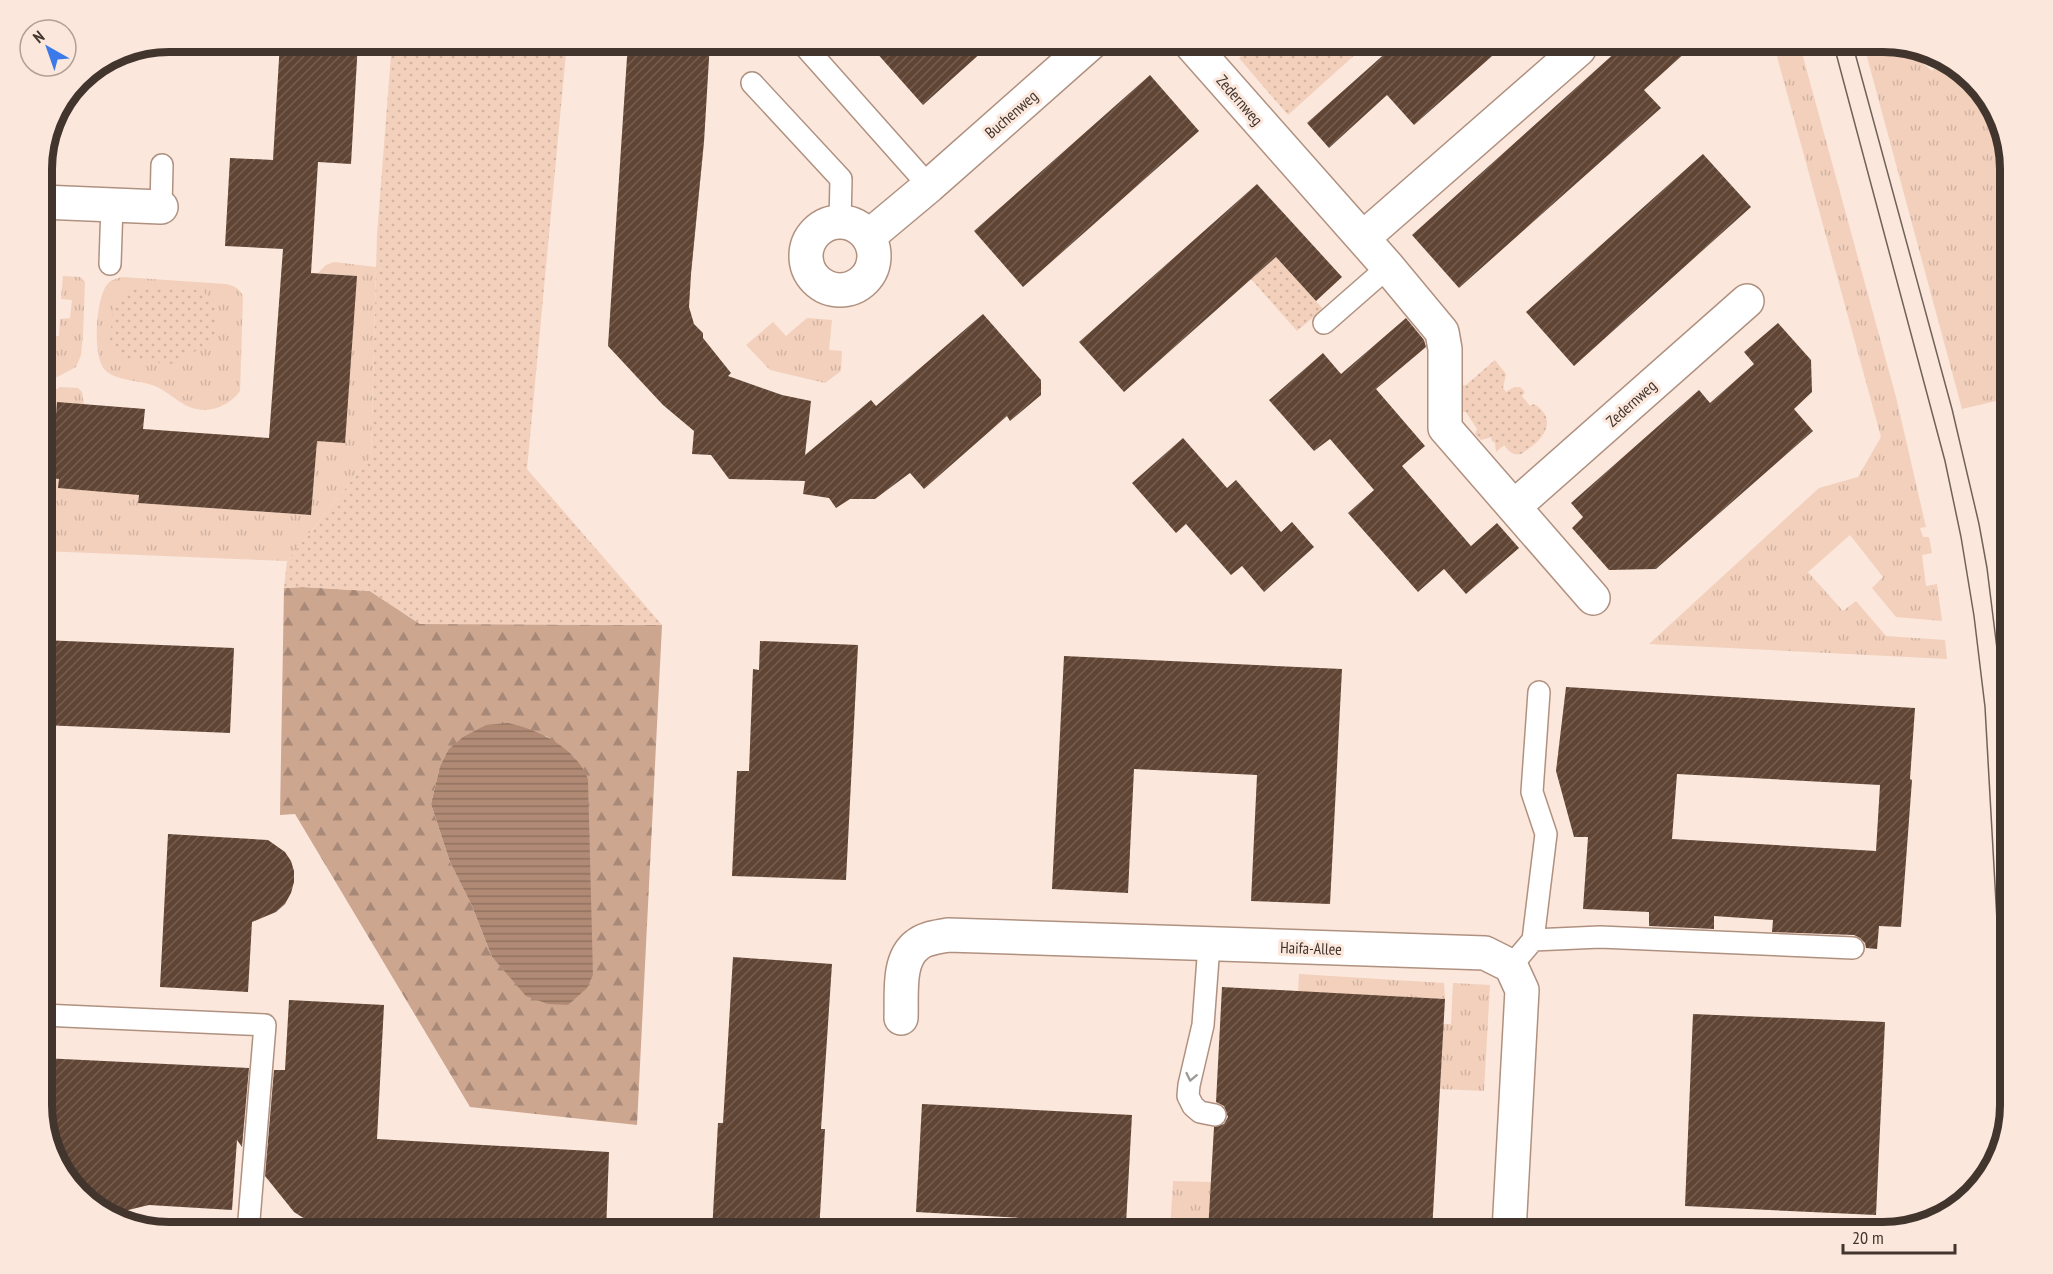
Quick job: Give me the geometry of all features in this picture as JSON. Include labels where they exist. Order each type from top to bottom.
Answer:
[{"type":"street","name":"Buchenweg","points":[[854,230],[929,186],[1081,52]]},
{"type":"street","name":"Zedernweg","points":[[1198,52],[1363,238],[1442,332],[1445,350],[1444,428],[1515,506],[1593,598]]},
{"type":"street","points":[[1363,238],[1576,52]]},
{"type":"street","points":[[53,202],[161,207]]},
{"type":"street","name":"Zedernweg","points":[[1515,506],[1747,301]]},
{"type":"street","name":"Haifa-Allee","points":[[901,1018],[903,971],[909,955],[917,944],[930,938],[948,935],[1485,953],[1511,966]]},
{"type":"street","points":[[1510,1222],[1522,990],[1511,966]]},
{"type":"lane","points":[[810,52],[929,186]]},
{"type":"lane","points":[[752,83],[841,179],[854,230]]},
{"type":"lane","points":[[161,207],[162,165]]},
{"type":"lane","points":[[110,264],[112,205]]},
{"type":"lane","points":[[1324,323],[1388,267]]},
{"type":"lane","points":[[1511,966],[1533,940],[1546,834],[1532,792],[1539,692]]},
{"type":"lane","points":[[1533,940],[1600,937],[1853,948]]},
{"type":"lane","points":[[1209,945],[1203,1024],[1188,1096],[1193,1106],[1200,1112],[1215,1115]]},
{"type":"lane","points":[[53,1015],[265,1025],[249,1222]]},
{"type":"lane","points":[[1203,1024],[1213,1040],[1219,1039]]},
{"type":"green space","points":[[391,52],[566,52],[527,469],[662,625],[420,624],[370,591],[284,588],[287,561],[371,457],[377,235]]},
{"type":"green space","points":[[1246,52],[1358,52],[1288,115],[1239,58]]},
{"type":"green space","points":[[1776,52],[1802,52],[1896,397],[1926,527],[1920,528],[1923,537],[1929,537],[1932,553],[1922,555],[1926,586],[1937,584],[1942,621],[1896,617],[1872,588],[1883,577],[1850,535],[1808,572],[1843,611],[1856,601],[1886,636],[1945,640],[1947,659],[1649,644],[1819,488],[1858,477],[1881,437]]},
{"type":"green space","points":[[1866,52],[1914,56],[1932,71],[1937,65],[1942,68],[1966,87],[1981,104],[1994,132],[2000,162],[2000,318],[1996,401],[1962,409]]},
{"type":"green space","points":[[1276,257],[1323,309],[1297,331],[1251,279]]},
{"type":"green space","points":[[334,262],[376,267],[371,457],[287,561],[53,551],[53,478],[59,479],[59,488],[83,490],[84,484],[139,483],[138,503],[311,515],[317,441],[357,276],[318,273],[326,265]]},
{"type":"green space","points":[[63,276],[80,277],[85,282],[81,355],[76,367],[53,379],[53,336],[59,336],[60,319],[70,318],[72,300],[61,299]]},
{"type":"green space","points":[[122,277],[226,284],[240,291],[243,296],[240,391],[232,400],[209,410],[196,409],[185,405],[158,387],[121,378],[105,370],[98,354],[97,342],[100,304],[108,284]]},
{"type":"green space","points":[[134,287],[202,290],[217,307],[215,339],[175,364],[127,360],[110,341],[113,304]]},
{"type":"green space","points":[[807,318],[832,320],[829,350],[842,351],[841,371],[825,383],[770,370],[746,345],[773,322],[786,336]]},
{"type":"green space","points":[[1495,360],[1506,374],[1503,388],[1506,392],[1520,387],[1525,392],[1522,396],[1530,406],[1534,404],[1541,409],[1547,421],[1540,439],[1521,454],[1512,453],[1504,445],[1496,452],[1492,437],[1481,440],[1475,434],[1477,429],[1466,412],[1459,412],[1457,386],[1466,385]]},
{"type":"green space","points":[[60,387],[78,388],[82,392],[84,405],[57,403],[53,452],[53,391]]},
{"type":"green space","points":[[284,588],[370,591],[420,624],[662,625],[637,1125],[470,1107],[295,814],[280,815]],"holes":[[[546,736],[575,758],[593,975],[509,976],[492,957],[472,906],[450,862],[431,804],[440,766],[448,750]]]},
{"type":"green space","points":[[1299,974],[1444,983],[1445,999],[1298,992]]},
{"type":"green space","points":[[1453,983],[1490,985],[1484,1091],[1440,1089],[1443,1024],[1451,1024]]},
{"type":"green space","points":[[1173,1181],[1211,1182],[1209,1222],[1171,1222]]},
{"type":"shaded area","points":[[508,723],[532,730],[556,742],[575,758],[588,779],[593,975],[587,988],[568,1005],[548,1004],[526,996],[492,957],[472,906],[450,862],[431,804],[440,766],[448,750],[463,737],[486,725]]},
{"type":"building","points":[[279,52],[357,52],[351,164],[318,162],[311,273],[357,276],[345,443],[317,441],[311,515],[138,503],[139,495],[58,488],[59,479],[53,478],[57,402],[145,409],[143,429],[269,438],[283,249],[225,246],[230,158],[273,160]]},
{"type":"building","points":[[627,52],[709,52],[689,307],[694,324],[731,373],[728,376],[782,395],[811,401],[805,455],[871,400],[876,406],[983,314],[1041,380],[1041,395],[1010,421],[1007,416],[924,489],[910,473],[875,499],[850,499],[836,508],[829,498],[803,494],[805,481],[729,479],[711,455],[692,454],[694,431],[663,405],[608,346]]},
{"type":"building","points":[[876,52],[982,52],[923,105]]},
{"type":"building","points":[[1387,52],[1497,52],[1414,125],[1387,95],[1329,148],[1307,123]]},
{"type":"building","points":[[1616,52],[1686,52],[1644,90],[1661,108],[1459,288],[1412,235]]},
{"type":"building","points":[[1150,75],[1199,131],[1023,287],[974,231]]},
{"type":"building","points":[[1703,154],[1751,207],[1574,366],[1526,312]]},
{"type":"building","points":[[1257,184],[1342,277],[1316,301],[1276,257],[1124,392],[1079,342]]},
{"type":"building","points":[[1406,318],[1424,340],[1426,347],[1376,389],[1425,446],[1402,466],[1471,546],[1497,523],[1519,548],[1466,594],[1444,569],[1418,592],[1348,513],[1374,490],[1330,439],[1314,451],[1269,400],[1323,353],[1341,374]]},
{"type":"building","points":[[1778,323],[1811,360],[1812,392],[1794,409],[1813,431],[1656,569],[1609,570],[1572,528],[1583,517],[1571,503],[1699,390],[1710,403],[1754,364],[1744,352]]},
{"type":"building","points":[[1183,438],[1227,488],[1236,480],[1281,532],[1292,522],[1314,547],[1264,592],[1242,566],[1231,575],[1186,524],[1176,533],[1132,483]]},
{"type":"building","points":[[53,640],[234,648],[230,733],[53,725]]},
{"type":"building","points":[[760,641],[858,645],[846,880],[732,876],[737,771],[749,771],[753,669],[759,670]]},
{"type":"building","points":[[1064,656],[1342,669],[1330,904],[1251,901],[1257,775],[1134,769],[1128,893],[1052,889]]},
{"type":"building","points":[[1566,687],[1915,708],[1901,927],[1879,926],[1877,949],[1866,948],[1865,943],[1854,935],[1772,932],[1773,920],[1714,916],[1714,929],[1649,926],[1649,912],[1583,909],[1588,837],[1574,837],[1556,771]],"holes":[[[1677,774],[1880,785],[1876,851],[1672,839]]]},
{"type":"building","points":[[168,834],[268,840],[285,852],[291,861],[294,882],[285,904],[276,912],[252,922],[248,992],[160,987]]},
{"type":"building","points":[[733,957],[832,964],[821,1129],[825,1129],[820,1222],[713,1222],[718,1123],[723,1123]]},
{"type":"building","points":[[1222,987],[1445,999],[1433,1222],[1209,1222],[1214,1127],[1224,1124],[1228,1117],[1224,1106],[1216,1102]]},
{"type":"building","points":[[289,1000],[384,1005],[377,1139],[609,1152],[606,1222],[322,1222],[305,1219],[294,1212],[265,1176],[274,1070],[285,1070]]},
{"type":"building","points":[[1693,1014],[1885,1022],[1876,1215],[1685,1206]]},
{"type":"building","points":[[53,1059],[249,1068],[242,1147],[237,1140],[232,1210],[149,1205],[124,1211],[104,1202],[92,1192],[72,1170],[65,1156],[59,1142],[53,1112]]},
{"type":"building","points":[[922,1104],[1132,1115],[1126,1222],[916,1212]]},
{"type":"tram line","points":[[1836,52],[1945,461],[1961,537],[1974,616],[1985,707],[2000,974]]},
{"type":"tram line","points":[[1855,52],[1952,409],[1979,524],[2000,673]]}]
